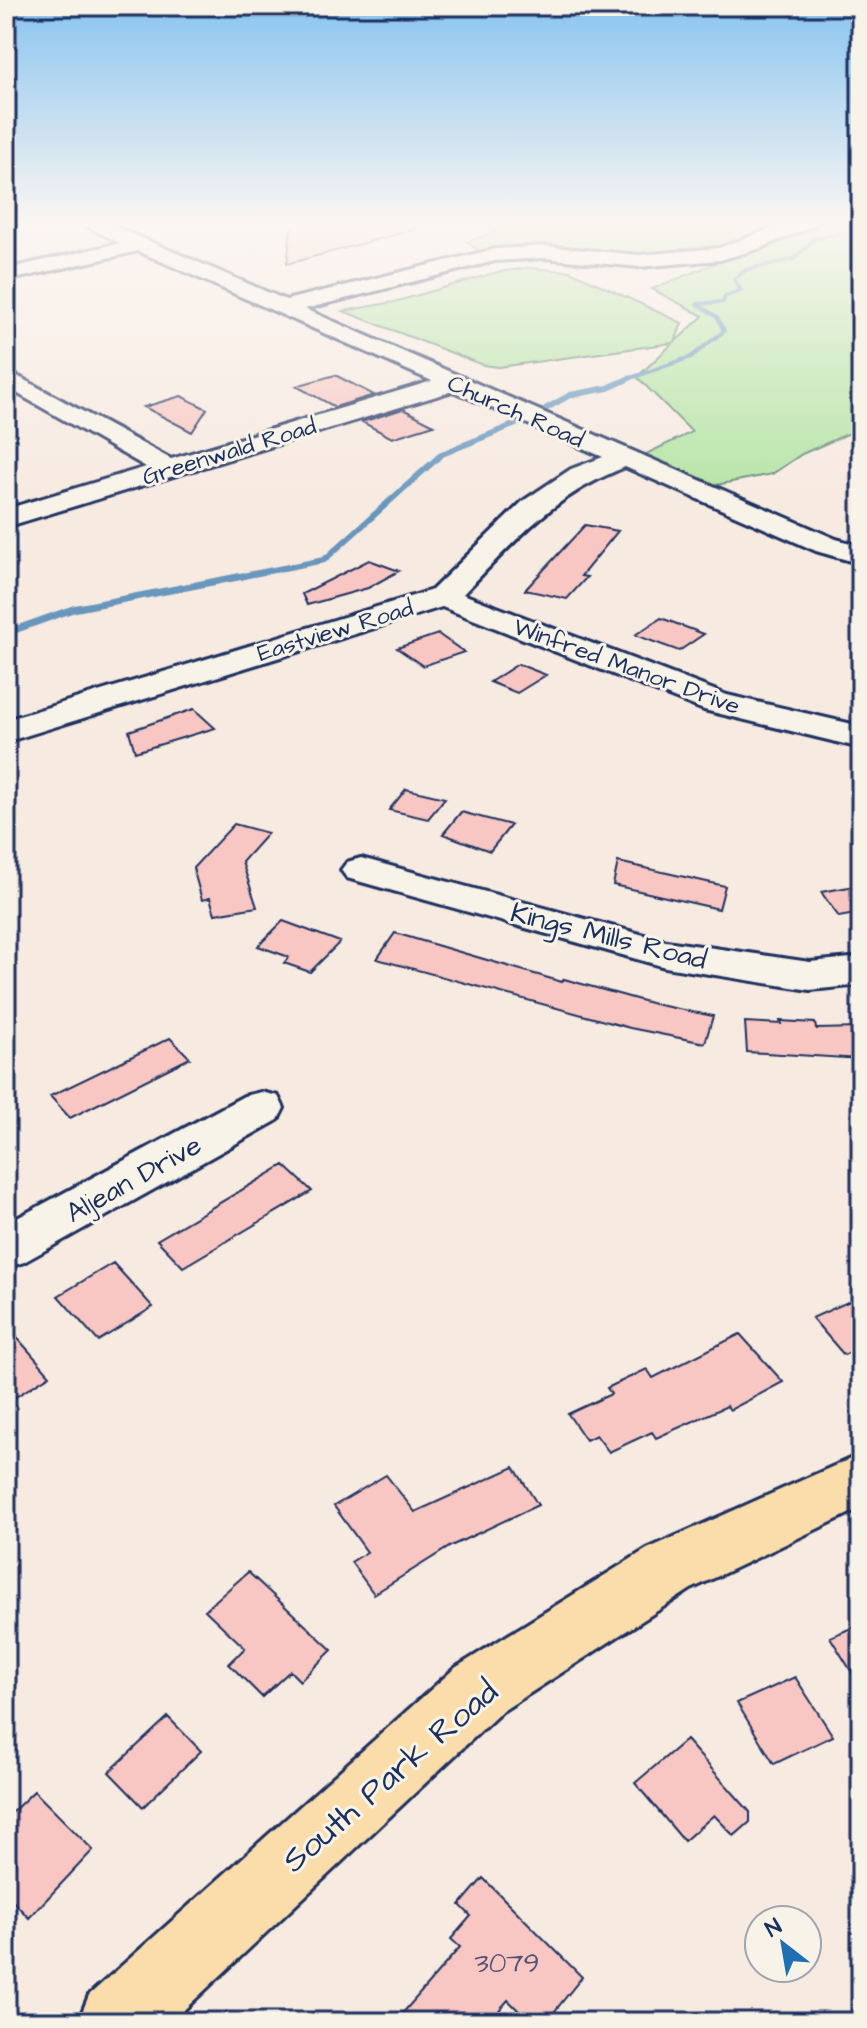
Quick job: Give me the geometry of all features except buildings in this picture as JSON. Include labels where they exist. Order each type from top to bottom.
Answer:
[{"type":"main road","name":"South Park Road","points":[[116,2022],[478,1690],[669,1569],[861,1480]]},
{"type":"street","name":"Church Road","points":[[299,316],[826,545],[861,555]]},
{"type":"street","points":[[6,377],[170,470]]},
{"type":"street","name":"Greenwald Road","points":[[6,518],[452,383]]},
{"type":"street","name":"Eastview Road","points":[[6,731],[443,597],[533,507],[581,475],[624,458]]},
{"type":"street","name":"Winfred Manor Drive","points":[[443,597],[716,703],[861,737]]},
{"type":"street","name":"Kings Mills Road","points":[[361,870],[665,954],[810,976],[861,971]]},
{"type":"street","name":"Aljean Drive","points":[[6,1248],[261,1108]]},
{"type":"green space","points":[[355,316],[666,316],[682,323],[675,342],[703,316],[861,316],[861,428],[802,454],[772,474],[711,486],[644,455],[692,432],[637,377],[673,343],[499,367],[483,365]]},
{"type":"waterway","points":[[628,379],[691,357],[724,331],[715,316]]},
{"type":"waterway","points":[[538,413],[570,395],[608,388],[628,379]]},
{"type":"waterway","points":[[233,578],[324,560],[442,454],[523,421]]},
{"type":"waterway","points":[[6,633],[73,609],[243,576]]}]
